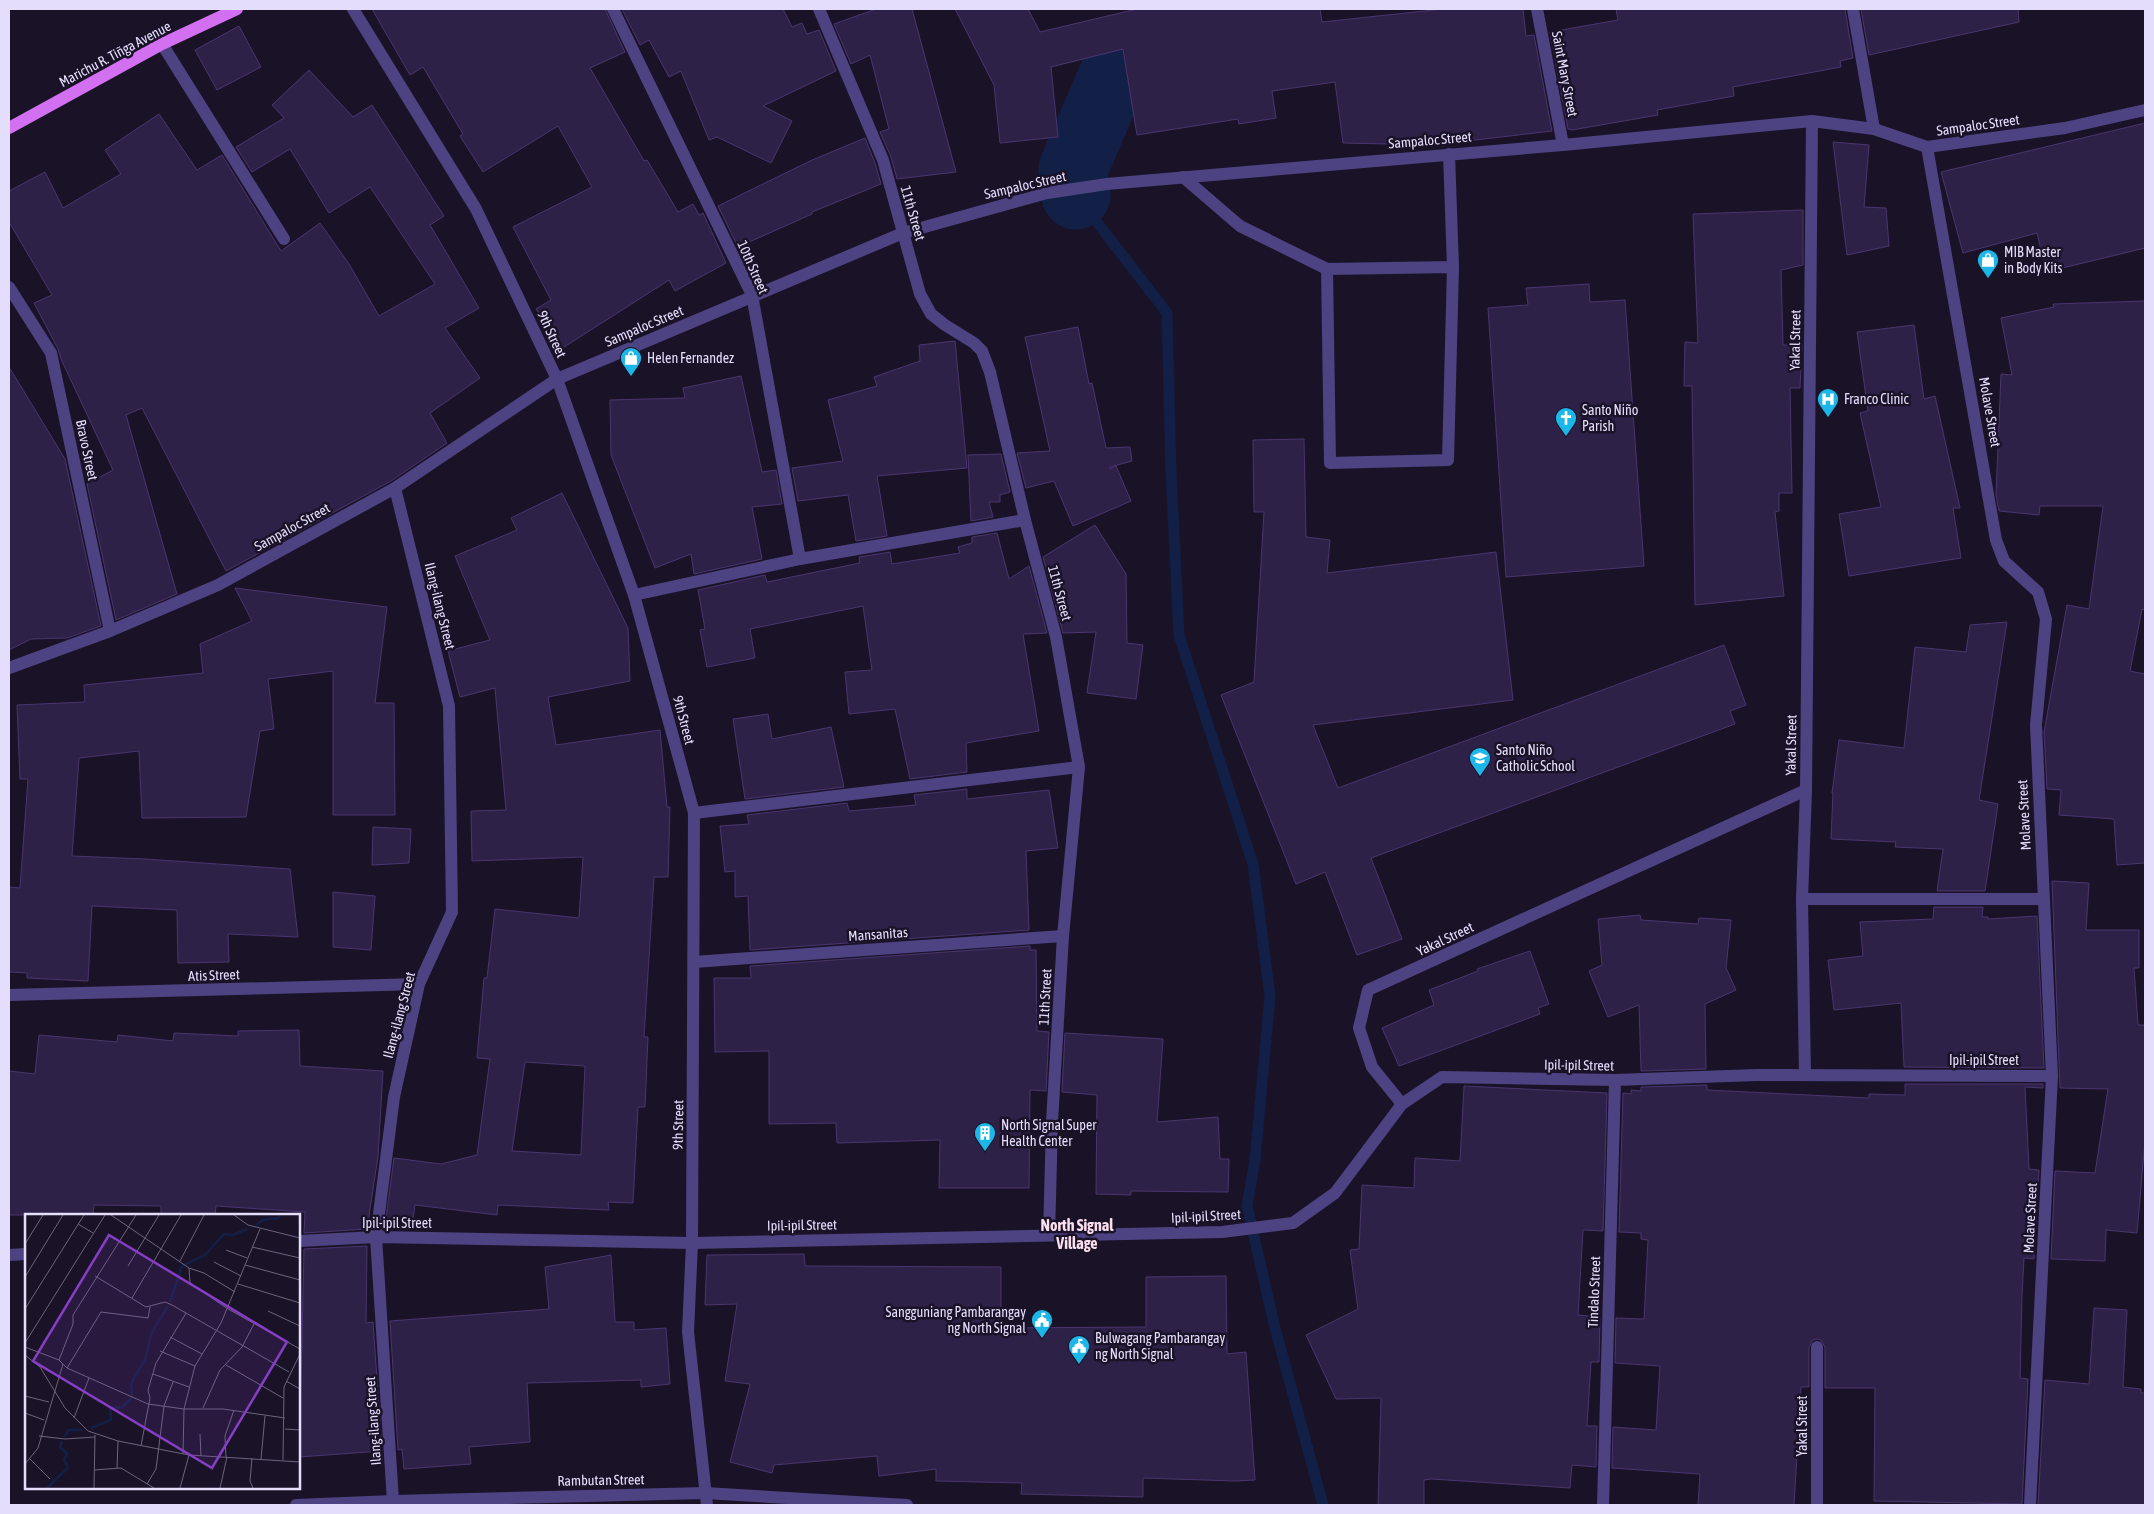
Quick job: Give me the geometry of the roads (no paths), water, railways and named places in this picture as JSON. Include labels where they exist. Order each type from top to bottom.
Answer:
[{"type":"main road","name":"Marichu R. Tiñga Avenue","points":[[9,128],[162,44],[237,9]]},
{"type":"street","name":"9th Street","points":[[353,9],[476,209],[557,379],[634,595],[694,813],[692,1243],[688,1332],[706,1499]]},
{"type":"street","name":"10th Street","points":[[612,9],[752,295],[800,559]]},
{"type":"street","name":"11th Street","points":[[819,9],[883,160],[920,294],[931,314],[982,350],[990,372],[1025,520],[1056,637],[1079,767],[1063,936],[1052,1122],[1049,1235]]},
{"type":"street","name":"Saint Mary Street","points":[[1537,9],[1564,145]]},
{"type":"street","points":[[1853,9],[1874,129]]},
{"type":"street","points":[[162,44],[284,239]]},
{"type":"street","name":"Sampaloc Street","points":[[9,668],[110,630],[218,585],[395,488],[557,379],[903,232],[1047,194],[1107,184],[1564,145],[1812,121],[1874,129],[1927,147],[2065,128],[2145,110]]},
{"type":"street","name":"Yakal Street","points":[[1402,1104],[1372,1067],[1358,1028],[1368,990],[1806,790],[1812,121]]},
{"type":"street","name":"Molave Street","points":[[1927,147],[1996,540],[2004,561],[2038,592],[2046,619],[2036,725],[2052,1076],[2030,1505]]},
{"type":"street","points":[[1326,269],[1330,463],[1448,460],[1454,267],[1449,154]]},
{"type":"street","points":[[1183,177],[1240,226],[1326,269],[1454,267]]},
{"type":"street","name":"Bravo Street","points":[[9,287],[51,353],[110,630]]},
{"type":"street","name":"Ilang-ilang Street","points":[[393,1501],[376,1237],[394,1097],[419,984],[452,912],[449,706],[395,488]]},
{"type":"street","points":[[634,595],[800,559],[1025,520]]},
{"type":"street","points":[[694,813],[1079,767]]},
{"type":"street","points":[[1805,1075],[1802,899],[1806,790]]},
{"type":"street","points":[[1802,899],[2044,899]]},
{"type":"street","name":"Mansanitas","points":[[694,962],[1063,936]]},
{"type":"street","name":"Atis Street","points":[[9,995],[419,984]]},
{"type":"street","name":"Ipil-ipil Street","points":[[300,1241],[376,1237],[692,1243],[1222,1232],[1293,1223],[1335,1194],[1402,1104],[1442,1077],[1615,1080],[1805,1075],[2052,1076]]},
{"type":"street","name":"Tindalo Street","points":[[1603,1505],[1615,1080]]},
{"type":"street","points":[[9,1254],[25,1254]]},
{"type":"street","name":"Yakal Street","points":[[1817,1347],[1817,1505]]},
{"type":"street","name":"Rambutan Street","points":[[296,1505],[393,1501],[706,1499],[906,1505]]},
{"type":"waterway","points":[[1076,195],[1073,169],[1119,62],[1148,54],[1203,20],[1209,9]]},
{"type":"waterway","points":[[1076,195],[1167,313],[1171,472],[1179,635],[1253,864],[1270,996],[1255,1160],[1247,1206],[1275,1328],[1323,1505]]},
{"type":"place","name":"MIB Master in Body Kits","points":[[1988,279]]},
{"type":"place","name":"Helen Fernandez","points":[[631,377]]},
{"type":"place","name":"Franco Clinic","points":[[1828,418]]},
{"type":"place","name":"Santo Niño Parish","points":[[1566,437]]},
{"type":"place","name":"Santo Niño Catholic School","points":[[1480,777]]},
{"type":"place","name":"North Signal Super Health Center","points":[[985,1152]]},
{"type":"place","name":"Sangguniang Pambarangay ng North Signal","points":[[1042,1339]]},
{"type":"place","name":"Bulwagang Pambarangay ng North Signal","points":[[1079,1365]]},
{"type":"district","name":"North Signal Village","points":[[1077,1234]]}]
